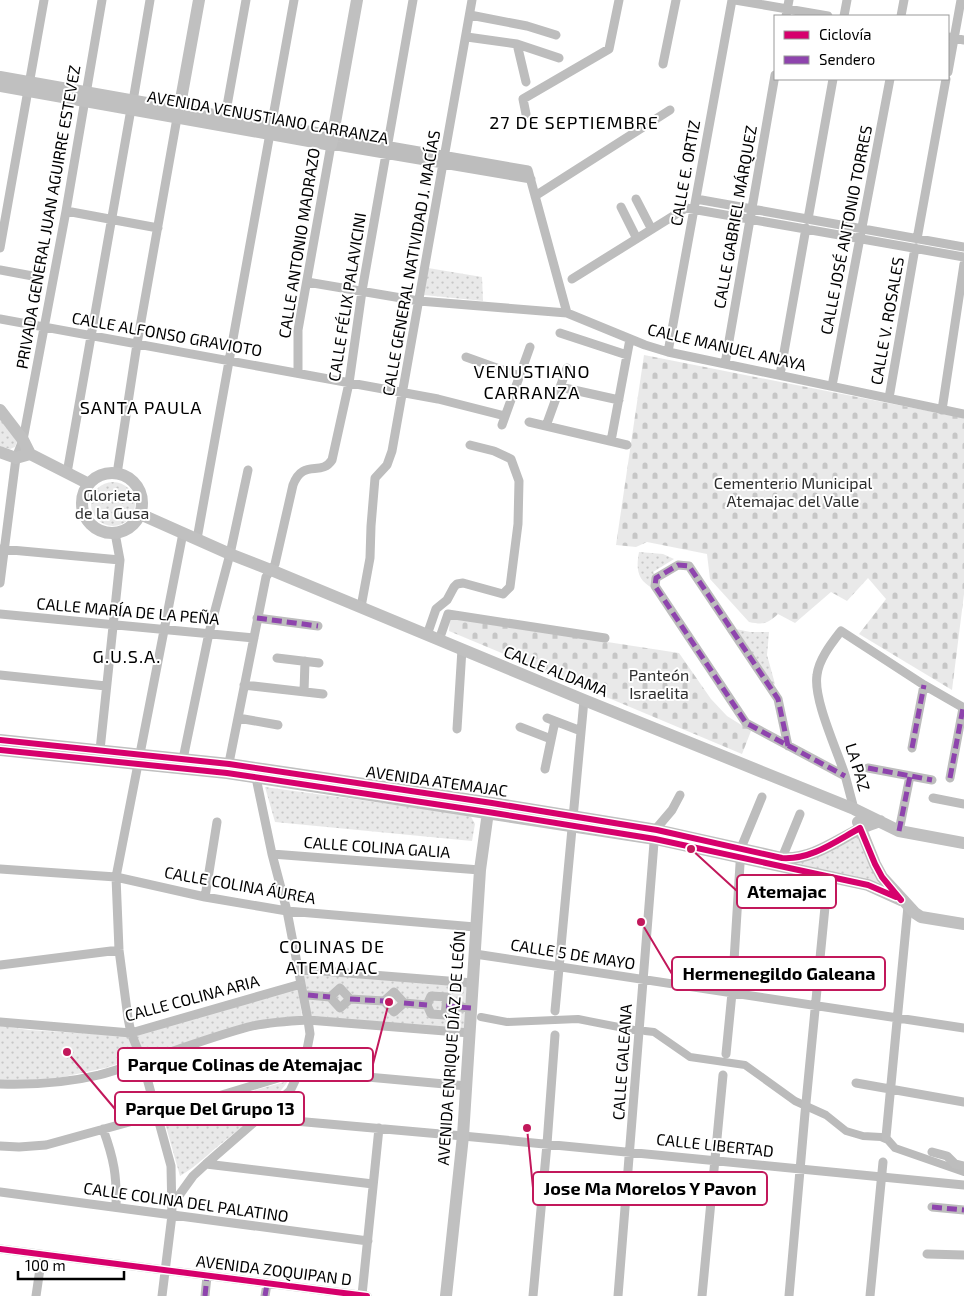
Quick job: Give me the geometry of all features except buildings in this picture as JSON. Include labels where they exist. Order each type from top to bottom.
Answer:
[{"type":"street","points":[[0,248],[44,0]]},
{"type":"street","name":"PRIVADA GENERAL JUAN AGUIRRE ESTEVEZ","points":[[0,583],[2,549],[16,458],[24,440],[102,0]]},
{"type":"street","points":[[67,473],[150,0]]},
{"type":"street","points":[[117,474],[137,344],[198,0]]},
{"type":"street","points":[[225,117],[246,0]]},
{"type":"street","points":[[198,539],[294,0]]},
{"type":"street","name":"CALLE ANTONIO MADRAZO","points":[[298,373],[298,330],[357,0]]},
{"type":"street","name":"CALLE FÉLIX PALAVICINI","points":[[271,570],[275,564],[296,476],[302,470],[329,465],[332,460],[349,383],[362,291],[413,0]]},
{"type":"street","name":"CALLE GENERAL NATIVIDAD J. MACÍAS","points":[[361,607],[370,558],[375,478],[387,465],[392,451],[467,37],[472,0]]},
{"type":"street","points":[[526,114],[523,99],[609,50],[619,0]]},
{"type":"street","points":[[663,64],[676,0]]},
{"type":"street","points":[[734,0],[823,15]]},
{"type":"street","name":"CALLE E. ORTIZ","points":[[668,352],[734,0]]},
{"type":"street","points":[[844,15],[847,0]]},
{"type":"street","points":[[901,15],[904,0]]},
{"type":"street","points":[[949,61],[951,38],[961,0]]},
{"type":"street","points":[[470,16],[527,26],[556,35]]},
{"type":"street","points":[[467,37],[517,44],[559,58]]},
{"type":"street","points":[[951,38],[964,40]]},
{"type":"street","points":[[517,44],[526,82]]},
{"type":"street","name":"AVENIDA VENUSTIANO CARRANZA","points":[[0,77],[29,87]]},
{"type":"street","name":"CALLE GABRIEL MÁRQUEZ","points":[[725,364],[774,80]]},
{"type":"street","points":[[780,375],[833,80]]},
{"type":"street","name":"CALLE JOSÉ ANTONIO TORRES","points":[[832,386],[890,80]]},
{"type":"street","name":"CALLE V. ROSALES","points":[[917,238],[946,80]]},
{"type":"street","name":"AVENIDA VENUSTIANO CARRANZA","points":[[0,86],[29,87],[529,175],[535,196]]},
{"type":"street","points":[[567,313],[535,196],[670,110]]},
{"type":"street","name":"AVENIDA VENUSTIANO CARRANZA","points":[[178,113],[225,117],[271,130]]},
{"type":"street","points":[[696,199],[862,233],[917,238],[964,247]]},
{"type":"street","points":[[636,200],[651,228]]},
{"type":"street","points":[[620,207],[636,237]]},
{"type":"street","points":[[572,279],[636,237],[686,208],[749,218],[807,223]]},
{"type":"street","points":[[66,211],[158,228]]},
{"type":"street","points":[[862,233],[915,248],[964,257]]},
{"type":"street","name":"CALLE V. ROSALES","points":[[889,398],[915,248]]},
{"type":"street","points":[[942,410],[964,264]]},
{"type":"street","points":[[0,270],[38,277]]},
{"type":"street","name":"CALLE MANUEL ANAYA","points":[[307,282],[419,300],[567,313],[630,339],[668,352],[964,414]]},
{"type":"street","name":"CALLE ALFONSO GRAVIOTO","points":[[0,319],[438,399],[504,421],[530,347]]},
{"type":"street","points":[[560,333],[627,355]]},
{"type":"street","points":[[611,441],[630,339]]},
{"type":"street","points":[[466,357],[519,376]]},
{"type":"street","points":[[546,426],[567,368]]},
{"type":"street","points":[[560,387],[619,400]]},
{"type":"street","points":[[0,410],[24,440],[30,454],[89,484]]},
{"type":"street","points":[[529,422],[627,445]]},
{"type":"street","points":[[433,637],[436,609],[447,600],[454,587],[458,584],[463,583],[503,594],[510,587],[518,524],[519,481],[511,459],[494,451],[470,446]]},
{"type":"street","points":[[0,452],[16,458],[30,454]]},
{"type":"street","points":[[183,759],[209,633],[230,554],[248,470]]},
{"type":"street","points":[[117,474],[126,476],[138,488],[142,497],[142,506],[140,514],[130,527],[115,533],[105,532],[96,528],[88,521],[82,503],[84,493],[89,484],[102,475],[117,474]]},
{"type":"street","name":"CALLE ALDAMA","points":[[140,514],[230,554],[854,809],[899,831],[964,843]]},
{"type":"street","points":[[100,750],[120,560],[115,533]]},
{"type":"street","points":[[162,1296],[172,1215],[171,1166],[142,1060],[131,1033],[119,950],[116,878],[183,533]]},
{"type":"street","points":[[2,549],[120,560]]},
{"type":"street","points":[[788,746],[778,700],[689,566],[678,564],[656,578],[655,586],[746,724],[845,776]]},
{"type":"street","points":[[228,769],[266,577],[271,570]]},
{"type":"street","name":"CALLE MARÍA DE LA PEÑA","points":[[0,614],[254,638]]},
{"type":"street","points":[[433,637],[448,614],[605,638]]},
{"type":"street","points":[[258,618],[318,626]]},
{"type":"street","name":"LA PAZ","points":[[905,903],[882,877],[860,828],[845,776],[819,701],[816,681],[817,672],[823,657],[841,631],[924,685]]},
{"type":"street","points":[[457,728],[462,649]]},
{"type":"street","points":[[277,658],[319,663]]},
{"type":"street","points":[[304,692],[305,661]]},
{"type":"street","points":[[0,675],[106,686]]},
{"type":"street","points":[[244,685],[323,694]]},
{"type":"street","points":[[912,748],[924,685],[964,708],[950,778]]},
{"type":"street","points":[[555,1011],[584,700]]},
{"type":"street","points":[[238,718],[278,725]]},
{"type":"street","points":[[545,769],[551,739],[551,719],[581,731]]},
{"type":"street","points":[[520,726],[551,739]]},
{"type":"street","name":"AVENIDA ATEMAJAC","points":[[0,740],[100,750],[138,759],[183,759],[228,769]]},
{"type":"street","name":"AVENIDA ATEMAJAC","points":[[0,750],[138,759],[228,769],[655,834],[741,853],[868,885],[905,903]]},
{"type":"street","points":[[868,768],[932,780]]},
{"type":"street","points":[[172,1205],[193,1176],[290,1091],[301,1071],[308,1046],[310,1034],[308,1020],[287,911],[272,854],[255,773]]},
{"type":"street","points":[[899,831],[910,776]]},
{"type":"street","points":[[655,834],[680,795]]},
{"type":"street","points":[[726,1054],[741,853],[762,797]]},
{"type":"street","points":[[933,798],[964,804]]},
{"type":"street","name":"AVENIDA ENRIQUE DÍAZ DE LEÓN","points":[[446,1296],[467,1086],[475,927],[480,870],[490,808]]},
{"type":"street","points":[[782,858],[800,814]]},
{"type":"street","points":[[204,897],[217,822]]},
{"type":"street","name":"AVENIDA ATEMAJAC","points":[[741,853],[782,858],[809,856],[860,828],[880,822]]},
{"type":"street","name":"CALLE GALEANA","points":[[618,1296],[655,834]]},
{"type":"street","name":"CALLE COLINA GALIA","points":[[272,854],[480,870]]},
{"type":"street","name":"CALLE COLINA ÁUREA","points":[[0,868],[116,878],[204,897],[287,911],[475,927]]},
{"type":"street","points":[[789,1296],[828,876]]},
{"type":"street","points":[[905,903],[921,917],[964,924]]},
{"type":"street","points":[[886,1137],[905,903]]},
{"type":"street","points":[[0,965],[119,950]]},
{"type":"street","name":"CALLE 5 DE MAYO","points":[[475,954],[964,1028]]},
{"type":"street","points":[[297,969],[473,983]]},
{"type":"street","name":"CALLE COLINA ARIA","points":[[0,1022],[131,1033],[301,984]]},
{"type":"street","points":[[330,997],[340,988],[350,998],[384,1001],[394,1012],[404,1003]]},
{"type":"street","points":[[384,1001],[394,992],[404,1003],[427,1005]]},
{"type":"street","points":[[308,995],[330,997],[340,1008],[350,998]]},
{"type":"street","points":[[431,996],[447,997],[445,1015],[431,1014],[427,1005],[431,996]]},
{"type":"street","points":[[446,1006],[472,1008]]},
{"type":"street","points":[[0,1084],[29,1085],[98,1075],[249,1027],[283,1021],[308,1020],[470,1033]]},
{"type":"street","points":[[532,1296],[547,1144],[555,1034]]},
{"type":"street","points":[[0,1146],[46,1145],[301,1071],[467,1086]]},
{"type":"street","points":[[702,1296],[723,1075]]},
{"type":"street","points":[[856,1083],[964,1102]]},
{"type":"street","name":"CALLE LIBERTAD","points":[[261,1118],[964,1185]]},
{"type":"street","points":[[362,1295],[379,1128]]},
{"type":"street","points":[[103,1129],[115,1166],[117,1184],[116,1208]]},
{"type":"street","points":[[932,1152],[947,1156],[955,1164],[964,1166]]},
{"type":"street","points":[[870,1296],[883,1162]]},
{"type":"street","points":[[206,1164],[373,1184]]},
{"type":"street","name":"CALLE COLINA DEL PALATINO","points":[[0,1192],[368,1241]]},
{"type":"street","points":[[932,1207],[964,1210]]},
{"type":"street","name":"AVENIDA ZOQUIPAN D","points":[[0,1249],[367,1296]]},
{"type":"street","points":[[927,1254],[964,1255]]},
{"type":"street","points":[[36,1296],[42,1255]]},
{"type":"street","points":[[205,1296],[207,1276]]},
{"type":"street","points":[[265,1296],[267,1284]]},
{"type":"green space","points":[[428,268],[482,277],[483,301],[424,295]]},
{"type":"green space","name":"Cementerio Municipal Atemajac del Valle","points":[[644,355],[964,418],[964,594],[952,690],[859,634],[886,599],[868,578],[847,601],[831,592],[795,623],[778,614],[765,623],[754,623],[749,622],[710,579],[707,554],[647,542],[636,547],[616,545]]},
{"type":"green space","points":[[0,415],[17,442],[15,447],[10,449],[0,446]]},
{"type":"green space","name":"Glorieta de la Gusa","points":[[117,482],[129,488],[134,495],[134,513],[129,520],[122,525],[109,526],[101,523],[94,516],[91,500],[94,492],[101,485]]},
{"type":"green space","points":[[639,552],[663,554],[674,559],[653,572],[656,576],[652,588],[643,581],[639,573]]},
{"type":"green space","name":"Panteón Israelita","points":[[450,618],[679,653],[711,699],[727,716],[751,731],[742,754],[449,631]]},
{"type":"green space","points":[[736,629],[750,632],[769,632],[767,655],[775,684],[771,686]]},
{"type":"green space","points":[[265,787],[470,815],[475,824],[472,841],[275,822]]},
{"type":"green space","points":[[857,834],[890,892],[777,859]]},
{"type":"green space","points":[[302,973],[470,987],[466,1030],[312,1018]]},
{"type":"green space","points":[[298,988],[302,1017],[146,1058],[135,1035]]},
{"type":"green space","points":[[0,1026],[29,1030],[128,1036],[136,1058],[105,1068],[44,1081],[0,1081]]},
{"type":"green space","points":[[288,1081],[255,1116],[195,1166],[180,1176],[163,1116]]},
{"type":"waterway","points":[[481,1017],[507,1022],[578,1019],[634,1030]]},
{"type":"waterway","points":[[645,1031],[654,1032],[690,1057],[745,1065],[795,1101],[826,1115],[846,1131],[863,1136],[881,1137],[888,1140],[895,1148],[964,1172]]},
{"type":"marked path","points":[[788,746],[778,699],[689,566],[678,565],[656,578],[655,586],[746,723],[845,776]]},
{"type":"marked path","points":[[257,618],[318,626]]},
{"type":"marked path","points":[[912,748],[924,685]]},
{"type":"marked path","points":[[950,778],[963,708]]},
{"type":"marked path","points":[[868,768],[932,780]]},
{"type":"marked path","points":[[899,831],[910,776]]},
{"type":"marked path","points":[[308,995],[330,997]]},
{"type":"marked path","points":[[350,999],[384,1001]]},
{"type":"marked path","points":[[404,1003],[427,1005]]},
{"type":"marked path","points":[[446,1006],[472,1008]]},
{"type":"marked path","points":[[932,1207],[964,1210]]},
{"type":"marked path","points":[[205,1296],[207,1276]]},
{"type":"marked path","points":[[265,1296],[267,1284]]},
{"type":"cycle path","points":[[0,740],[229,764],[492,803],[657,830],[782,858],[793,858],[813,853],[860,828],[882,877],[901,900]]},
{"type":"cycle path","points":[[0,750],[227,773],[655,839],[868,885],[896,897]]},
{"type":"cycle path","points":[[0,1249],[367,1296]]},
{"type":"place","name":"Atemajac","points":[[691,849]]},
{"type":"place","name":"Hermenegildo Galeana","points":[[641,922]]},
{"type":"place","name":"Parque Colinas de Atemajac","points":[[389,1002]]},
{"type":"place","name":"Parque Del Grupo 13","points":[[67,1052]]},
{"type":"place","name":"Jose Ma Morelos Y Pavon","points":[[527,1128]]},
{"type":"district","name":"27 DE SEPTIEMBRE","points":[[574,123]]},
{"type":"district","name":"VENUSTIANO CARRANZA","points":[[532,382]]},
{"type":"district","name":"SANTA PAULA","points":[[141,408]]},
{"type":"district","name":"G.U.S.A.","points":[[127,657]]},
{"type":"district","name":"COLINAS DE ATEMAJAC","points":[[332,958]]}]
